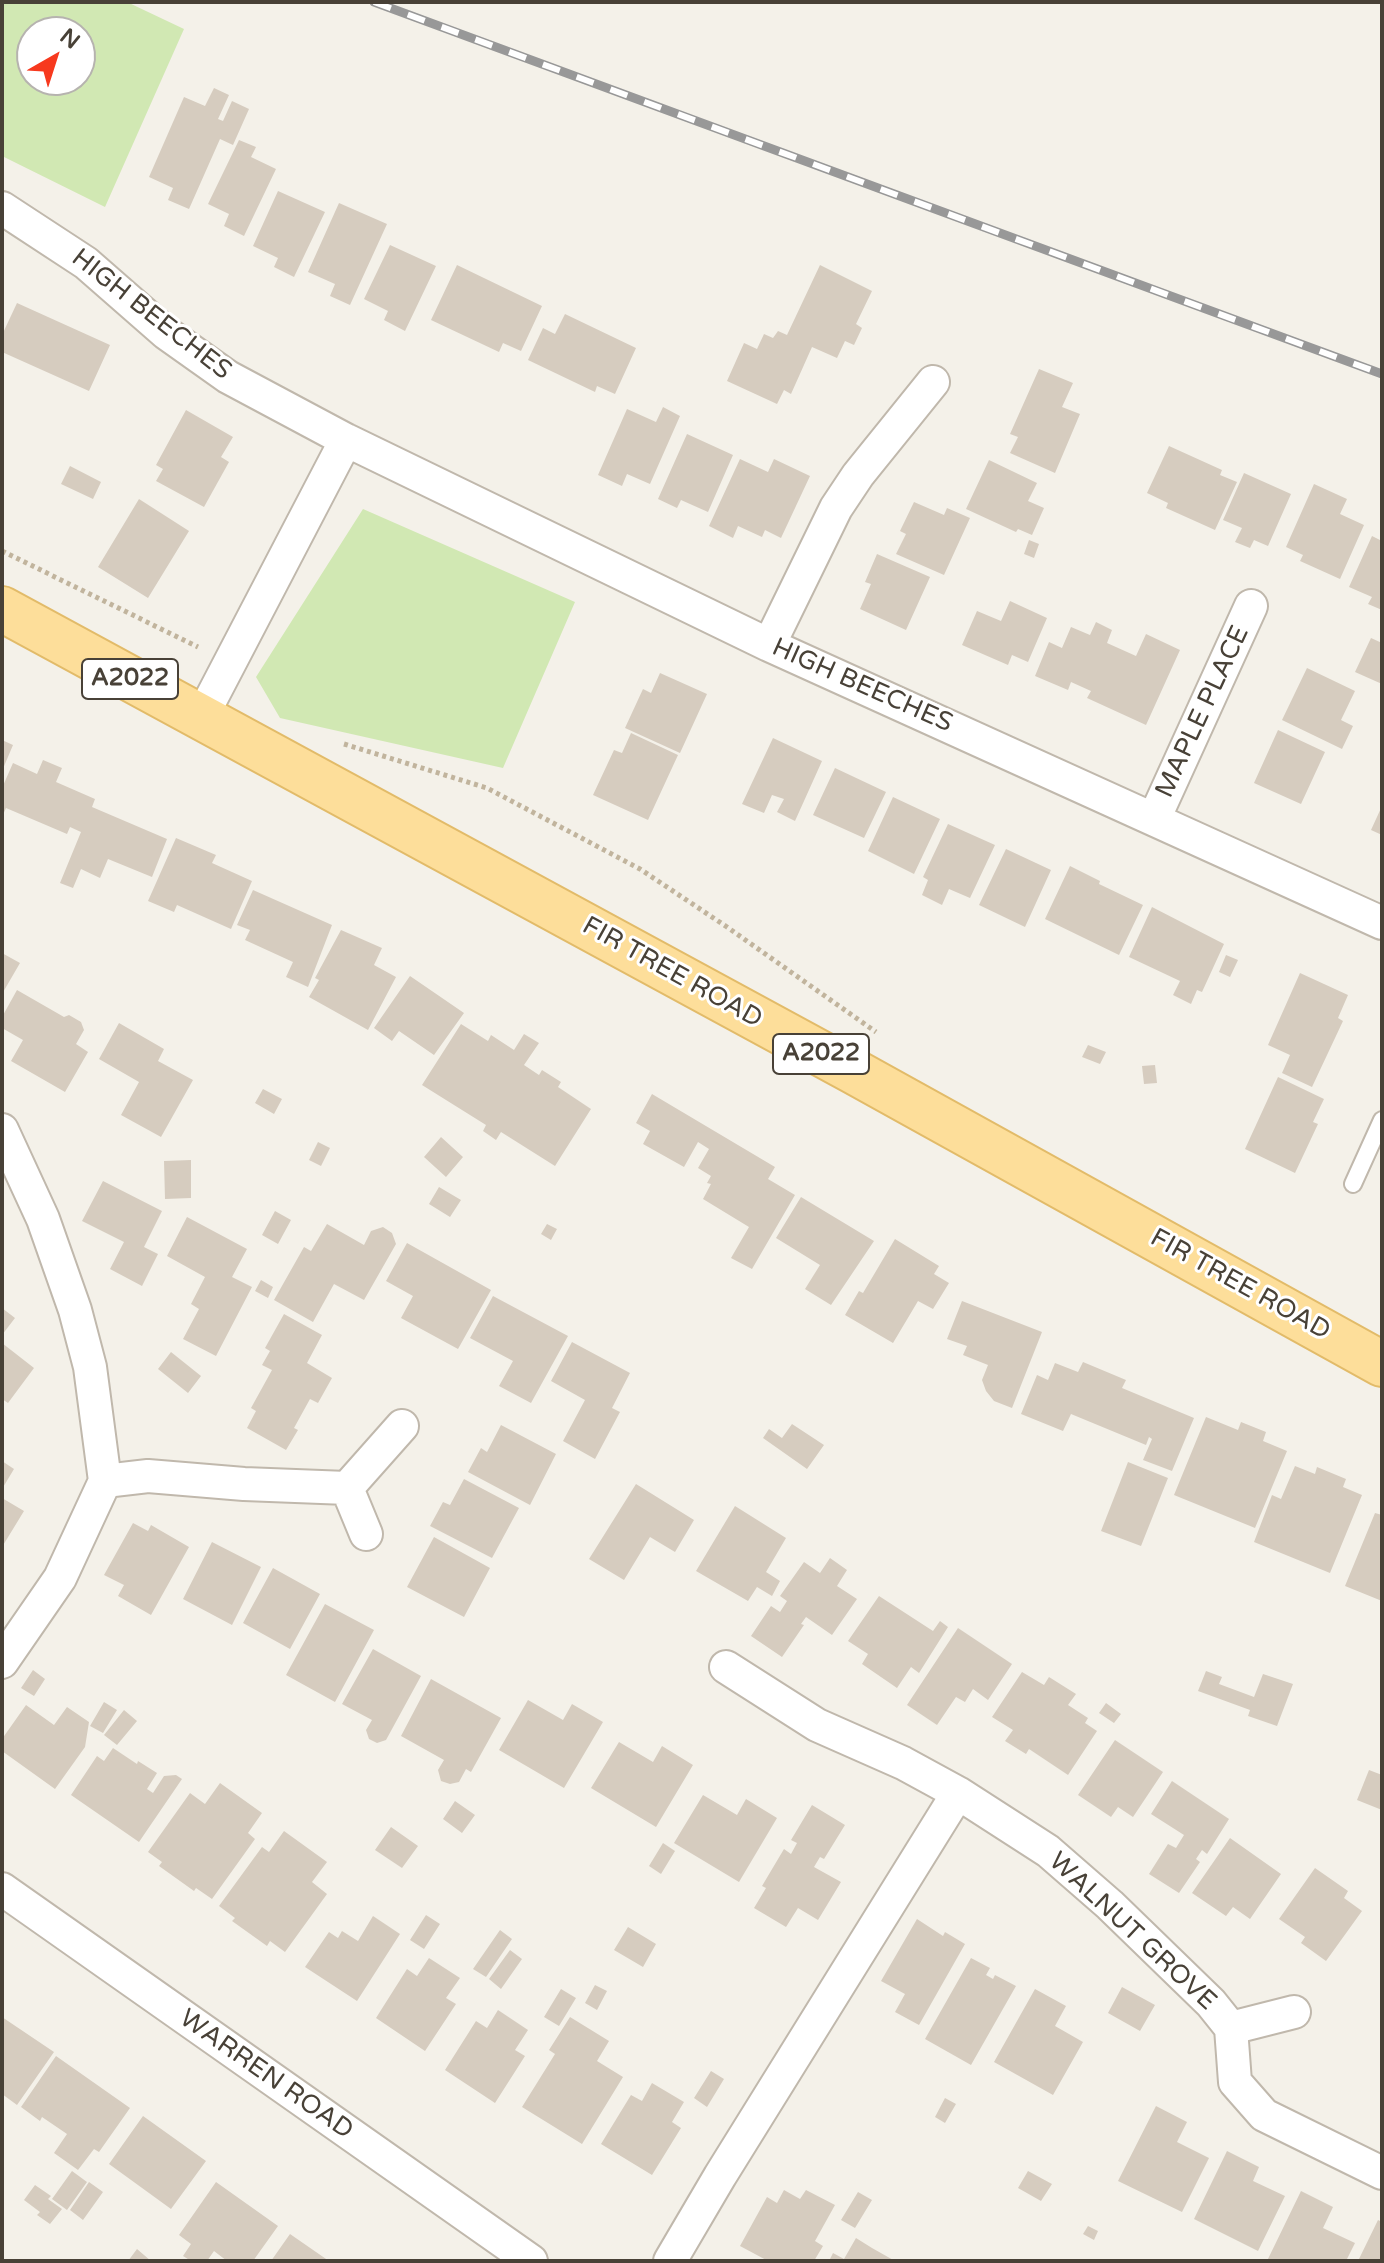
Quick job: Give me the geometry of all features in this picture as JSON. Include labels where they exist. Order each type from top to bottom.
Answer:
[{"type":"main road","name":"FIR TREE ROAD","points":[[2,609],[853,1071],[1382,1364]]},
{"type":"street","name":"HIGH BEECHES","points":[[2,208],[86,263],[166,333],[228,377],[346,440],[769,645],[1382,923]]},
{"type":"street","points":[[769,645],[836,508],[858,475],[933,382]]},
{"type":"street","points":[[201,718],[346,440]]},
{"type":"street","name":"MAPLE PLACE","points":[[1154,819],[1251,606]]},
{"type":"street","points":[[2,1130],[43,1219],[75,1310],[90,1367],[105,1481],[60,1578],[2,1662]]},
{"type":"street","points":[[347,1488],[402,1426]]},
{"type":"street","points":[[105,1481],[148,1476],[347,1488]]},
{"type":"street","points":[[347,1488],[366,1534]]},
{"type":"street","name":"WALNUT GROVE","points":[[726,1667],[817,1725],[903,1763],[958,1793],[1058,1860],[1211,2003],[1231,2028],[1235,2082],[1264,2115],[1382,2173]]},
{"type":"street","points":[[670,2261],[958,1793]]},
{"type":"street","name":"WARREN ROAD","points":[[2,1889],[531,2261]]},
{"type":"street","points":[[1231,2028],[1294,2012]]},
{"type":"lane","points":[[1353,1184],[1382,1120]]},
{"type":"path","points":[[2,551],[231,663]]},
{"type":"path","points":[[341,744],[487,788],[640,869],[881,1036]]},
{"type":"green space","points":[[2,2],[127,2],[184,29],[105,207],[2,156]]},
{"type":"green space","points":[[363,509],[575,602],[503,768],[280,718],[256,677]]},
{"type":"building","points":[[214,88],[229,95],[218,119],[223,121],[232,101],[249,109],[233,145],[220,139],[189,209],[168,200],[173,188],[149,177],[184,97],[205,106]]},
{"type":"building","points":[[239,140],[256,147],[251,157],[276,169],[244,236],[224,226],[229,214],[208,204]]},
{"type":"building","points":[[278,191],[325,212],[294,277],[274,267],[278,258],[253,246]]},
{"type":"building","points":[[339,203],[387,224],[350,305],[330,296],[335,284],[308,272]]},
{"type":"building","points":[[390,245],[436,266],[405,331],[384,320],[388,311],[364,299]]},
{"type":"building","points":[[457,265],[542,306],[521,351],[503,343],[499,352],[431,320]]},
{"type":"building","points":[[820,265],[872,291],[856,324],[862,328],[854,345],[845,341],[837,358],[812,347],[791,394],[784,390],[777,404],[727,381],[744,343],[757,349],[764,334],[773,338],[778,331],[787,335]]},
{"type":"building","points":[[17,303],[110,345],[89,391],[2,352],[2,335]]},
{"type":"building","points":[[565,314],[636,348],[615,394],[597,386],[595,392],[528,360],[543,328],[555,334]]},
{"type":"building","points":[[1039,369],[1073,383],[1062,407],[1080,414],[1055,473],[1010,453],[1018,437],[1010,434]]},
{"type":"building","points":[[663,407],[680,416],[650,484],[627,474],[622,486],[598,475],[627,409],[656,422]]},
{"type":"building","points":[[186,410],[233,437],[221,457],[229,462],[204,507],[156,481],[163,469],[156,465]]},
{"type":"building","points":[[687,434],[733,455],[708,512],[681,500],[677,508],[658,499]]},
{"type":"building","points":[[1169,446],[1222,470],[1220,475],[1237,482],[1215,530],[1166,508],[1168,503],[1147,493]]},
{"type":"building","points":[[740,459],[768,472],[774,459],[810,476],[781,538],[765,530],[762,537],[738,526],[733,538],[709,526]]},
{"type":"building","points":[[989,460],[1037,483],[1028,501],[1044,508],[1032,535],[1018,529],[1016,532],[966,509]]},
{"type":"building","points":[[70,466],[101,482],[93,499],[61,484]]},
{"type":"building","points":[[1244,473],[1291,494],[1268,546],[1254,540],[1250,548],[1235,542],[1242,528],[1223,520]]},
{"type":"building","points":[[1314,484],[1347,499],[1340,514],[1364,525],[1340,579],[1300,561],[1303,555],[1286,547]]},
{"type":"building","points":[[139,499],[189,531],[148,598],[98,567]]},
{"type":"building","points":[[914,502],[944,515],[947,508],[970,518],[944,575],[896,554],[906,534],[900,531]]},
{"type":"building","points":[[1372,536],[1382,541],[1382,610],[1368,604],[1372,597],[1349,587]]},
{"type":"building","points":[[1029,540],[1039,544],[1034,558],[1024,554]]},
{"type":"building","points":[[877,554],[930,577],[906,630],[860,609],[871,584],[865,582]]},
{"type":"building","points":[[1010,601],[1047,618],[1028,662],[1012,655],[1008,665],[962,645],[977,611],[1001,621]]},
{"type":"building","points":[[1096,622],[1112,630],[1107,643],[1136,656],[1146,634],[1180,650],[1146,725],[1087,698],[1091,691],[1071,682],[1068,690],[1035,676],[1049,642],[1062,648],[1071,627],[1090,635]]},
{"type":"building","points":[[1371,638],[1382,643],[1382,684],[1355,672]]},
{"type":"building","points":[[1307,668],[1355,691],[1341,720],[1353,726],[1342,749],[1282,720]]},
{"type":"building","points":[[660,673],[707,694],[680,753],[625,728],[643,689],[651,693]]},
{"type":"building","points":[[1278,730],[1325,752],[1301,804],[1254,783]]},
{"type":"building","points":[[631,733],[678,755],[648,820],[593,795],[614,750],[622,753]]},
{"type":"building","points":[[773,738],[822,761],[795,821],[777,812],[784,799],[772,795],[764,813],[742,804]]},
{"type":"building","points":[[2,740],[13,745],[2,771]]},
{"type":"building","points":[[43,760],[62,768],[56,782],[95,799],[92,807],[167,839],[152,877],[108,859],[100,878],[81,869],[73,888],[60,883],[81,832],[70,827],[67,834],[6,808],[2,817],[2,788],[13,763],[37,774]]},
{"type":"building","points":[[835,768],[886,792],[864,838],[813,815]]},
{"type":"building","points":[[893,797],[940,819],[914,874],[868,851]]},
{"type":"building","points":[[1382,806],[1382,835],[1371,830]]},
{"type":"building","points":[[948,824],[995,845],[970,898],[949,889],[942,905],[922,895],[928,880],[923,877]]},
{"type":"building","points":[[176,838],[216,855],[212,863],[252,881],[231,929],[177,905],[174,912],[148,901]]},
{"type":"building","points":[[1006,849],[1051,870],[1025,927],[979,905]]},
{"type":"building","points":[[1070,866],[1143,905],[1119,955],[1045,919]]},
{"type":"building","points":[[253,890],[332,925],[308,987],[286,977],[293,962],[245,940],[250,930],[237,925]]},
{"type":"building","points":[[1152,907],[1224,944],[1202,992],[1197,990],[1191,1004],[1173,995],[1180,981],[1129,957]]},
{"type":"building","points":[[341,930],[382,948],[374,965],[396,977],[368,1030],[309,997],[319,980],[315,978]]},
{"type":"building","points":[[2,953],[20,963],[2,994]]},
{"type":"building","points":[[1226,955],[1238,960],[1230,977],[1219,972]]},
{"type":"building","points":[[1300,973],[1348,995],[1338,1018],[1343,1021],[1312,1087],[1282,1073],[1290,1055],[1268,1045]]},
{"type":"building","points":[[410,976],[464,1013],[434,1055],[399,1031],[392,1041],[374,1028]]},
{"type":"building","points":[[17,990],[64,1017],[69,1015],[81,1022],[84,1030],[76,1044],[88,1052],[65,1092],[11,1061],[23,1040],[2,1028],[2,1017]]},
{"type":"building","points":[[119,1023],[164,1049],[158,1061],[193,1080],[161,1137],[121,1115],[139,1082],[99,1059]]},
{"type":"building","points":[[461,1024],[488,1041],[491,1035],[514,1050],[524,1034],[539,1043],[524,1065],[539,1075],[542,1070],[561,1082],[558,1087],[591,1109],[555,1166],[501,1132],[496,1140],[483,1131],[486,1125],[422,1085]]},
{"type":"building","points":[[1088,1045],[1106,1052],[1100,1064],[1082,1057]]},
{"type":"building","points":[[1155,1065],[1157,1083],[1144,1084],[1142,1066]]},
{"type":"building","points":[[1278,1077],[1324,1099],[1313,1122],[1318,1124],[1295,1173],[1245,1149]]},
{"type":"building","points":[[263,1089],[282,1099],[274,1114],[255,1103]]},
{"type":"building","points":[[652,1094],[775,1167],[768,1179],[795,1195],[752,1269],[731,1258],[749,1227],[703,1199],[711,1184],[707,1183],[711,1176],[698,1168],[709,1149],[698,1142],[684,1167],[643,1144],[650,1131],[636,1123]]},
{"type":"building","points":[[441,1137],[463,1157],[446,1177],[424,1157]]},
{"type":"building","points":[[318,1142],[330,1148],[321,1166],[309,1160]]},
{"type":"building","points":[[191,1160],[191,1198],[165,1199],[164,1161]]},
{"type":"building","points":[[103,1181],[162,1211],[144,1247],[158,1254],[142,1286],[110,1269],[124,1242],[82,1221]]},
{"type":"building","points":[[439,1187],[461,1200],[450,1217],[429,1204]]},
{"type":"building","points":[[801,1197],[874,1241],[831,1305],[805,1289],[820,1265],[776,1238]]},
{"type":"building","points":[[275,1211],[291,1220],[278,1244],[262,1235]]},
{"type":"building","points":[[187,1217],[247,1249],[232,1277],[252,1287],[216,1356],[183,1339],[199,1309],[191,1304],[205,1277],[167,1256]]},
{"type":"building","points":[[327,1224],[364,1245],[371,1231],[383,1227],[392,1233],[396,1244],[364,1300],[334,1284],[313,1322],[274,1300],[304,1247],[311,1251]]},
{"type":"building","points":[[547,1224],[557,1229],[551,1240],[541,1234]]},
{"type":"building","points":[[895,1239],[939,1266],[934,1274],[949,1283],[933,1309],[918,1301],[893,1343],[845,1315],[859,1291],[863,1293]]},
{"type":"building","points":[[407,1243],[491,1290],[458,1349],[401,1318],[413,1296],[386,1281]]},
{"type":"building","points":[[261,1280],[273,1287],[268,1298],[255,1291]]},
{"type":"building","points":[[493,1296],[568,1336],[531,1403],[499,1386],[513,1361],[470,1338]]},
{"type":"building","points":[[962,1301],[1042,1332],[1012,1408],[994,1401],[986,1391],[982,1380],[988,1365],[963,1355],[967,1346],[947,1339]]},
{"type":"building","points":[[2,1308],[15,1318],[2,1335]]},
{"type":"building","points":[[284,1314],[322,1335],[307,1363],[332,1378],[318,1403],[310,1399],[286,1450],[247,1428],[256,1411],[251,1408],[272,1370],[262,1365],[270,1351],[265,1348]]},
{"type":"building","points":[[572,1342],[630,1373],[612,1408],[620,1412],[595,1459],[563,1441],[585,1400],[551,1381]]},
{"type":"building","points":[[2,1343],[34,1368],[8,1403],[2,1399]]},
{"type":"building","points":[[171,1352],[201,1376],[188,1393],[158,1369]]},
{"type":"building","points":[[1083,1362],[1126,1380],[1122,1388],[1194,1418],[1172,1471],[1143,1460],[1152,1439],[1149,1437],[1146,1445],[1071,1414],[1063,1431],[1021,1414],[1037,1375],[1048,1380],[1055,1363],[1078,1372]]},
{"type":"building","points":[[1206,1417],[1238,1430],[1241,1422],[1266,1432],[1263,1441],[1287,1451],[1255,1528],[1174,1495]]},
{"type":"building","points":[[792,1424],[824,1445],[807,1469],[763,1438],[769,1429],[782,1438]]},
{"type":"building","points":[[501,1425],[556,1454],[530,1505],[468,1472],[481,1448],[487,1452]]},
{"type":"building","points":[[2,1461],[14,1469],[2,1489]]},
{"type":"building","points":[[1128,1462],[1168,1478],[1141,1546],[1101,1531]]},
{"type":"building","points":[[1295,1466],[1315,1474],[1317,1467],[1346,1479],[1343,1487],[1362,1495],[1330,1573],[1254,1542],[1272,1495],[1281,1499]]},
{"type":"building","points":[[464,1479],[519,1508],[492,1558],[430,1526],[443,1502],[450,1505]]},
{"type":"building","points":[[636,1484],[694,1520],[675,1552],[650,1537],[624,1580],[589,1559]]},
{"type":"building","points":[[2,1498],[24,1511],[2,1547]]},
{"type":"building","points":[[735,1506],[786,1538],[766,1572],[780,1581],[772,1596],[757,1587],[748,1601],[696,1571]]},
{"type":"building","points":[[1375,1513],[1382,1515],[1382,1601],[1345,1586]]},
{"type":"building","points":[[133,1523],[148,1531],[151,1525],[189,1547],[151,1615],[118,1596],[124,1585],[104,1575]]},
{"type":"building","points":[[434,1537],[490,1568],[464,1617],[407,1587]]},
{"type":"building","points":[[212,1542],[261,1567],[232,1625],[183,1599]]},
{"type":"building","points":[[830,1558],[847,1570],[837,1586],[857,1599],[832,1635],[806,1617],[801,1624],[804,1625],[782,1657],[751,1636],[771,1606],[780,1612],[787,1601],[780,1596],[804,1562],[820,1573]]},
{"type":"building","points":[[273,1568],[320,1594],[290,1649],[243,1623]]},
{"type":"building","points":[[879,1596],[933,1631],[940,1621],[948,1627],[919,1673],[911,1667],[897,1688],[862,1664],[868,1654],[848,1641]]},
{"type":"building","points":[[325,1604],[374,1630],[335,1702],[286,1675]]},
{"type":"building","points":[[958,1628],[1012,1664],[988,1700],[973,1689],[965,1702],[956,1697],[937,1725],[907,1705]]},
{"type":"building","points":[[373,1649],[421,1676],[386,1740],[377,1743],[369,1739],[366,1730],[372,1720],[342,1704]]},
{"type":"building","points":[[33,1670],[45,1679],[34,1696],[21,1688]]},
{"type":"building","points":[[1206,1671],[1222,1677],[1219,1684],[1254,1697],[1263,1674],[1293,1684],[1277,1726],[1248,1716],[1250,1710],[1198,1691]]},
{"type":"building","points":[[1022,1672],[1044,1685],[1049,1677],[1076,1694],[1068,1705],[1088,1718],[1085,1723],[1097,1731],[1068,1775],[1029,1749],[1026,1754],[1005,1741],[1013,1730],[992,1717]]},
{"type":"building","points":[[431,1679],[501,1718],[471,1772],[466,1769],[459,1782],[450,1784],[441,1781],[438,1770],[444,1760],[401,1736]]},
{"type":"building","points":[[528,1700],[563,1720],[572,1704],[603,1722],[564,1788],[499,1750]]},
{"type":"building","points":[[104,1702],[117,1710],[103,1733],[90,1726]]},
{"type":"building","points":[[1106,1703],[1121,1714],[1114,1723],[1099,1713]]},
{"type":"building","points":[[26,1705],[54,1725],[67,1707],[89,1722],[85,1747],[55,1789],[2,1751],[2,1739]]},
{"type":"building","points":[[124,1710],[137,1721],[117,1745],[104,1735]]},
{"type":"building","points":[[1115,1740],[1163,1772],[1133,1817],[1118,1807],[1111,1817],[1078,1795]]},
{"type":"building","points":[[619,1742],[653,1762],[662,1746],[693,1765],[656,1827],[591,1788]]},
{"type":"building","points":[[113,1748],[157,1773],[147,1789],[153,1793],[164,1776],[176,1775],[182,1779],[139,1842],[71,1795],[97,1756],[104,1761]]},
{"type":"building","points":[[1369,1770],[1382,1775],[1382,1810],[1357,1800]]},
{"type":"building","points":[[1172,1781],[1229,1819],[1207,1854],[1202,1850],[1196,1859],[1200,1862],[1179,1893],[1149,1874],[1168,1844],[1176,1848],[1184,1835],[1151,1814]]},
{"type":"building","points":[[220,1783],[262,1813],[248,1833],[255,1839],[212,1899],[196,1888],[194,1891],[159,1866],[162,1862],[148,1852],[190,1793],[205,1804]]},
{"type":"building","points":[[703,1795],[737,1815],[746,1799],[777,1818],[739,1882],[674,1843]]},
{"type":"building","points":[[455,1801],[475,1815],[462,1833],[443,1819]]},
{"type":"building","points":[[812,1805],[845,1825],[824,1859],[820,1857],[814,1867],[841,1882],[818,1920],[798,1908],[786,1927],[754,1908],[766,1888],[762,1886],[784,1849],[791,1854],[797,1843],[791,1840]]},
{"type":"building","points":[[391,1827],[418,1846],[402,1868],[375,1850]]},
{"type":"building","points":[[284,1831],[327,1862],[312,1882],[327,1894],[285,1952],[270,1941],[267,1946],[232,1921],[235,1918],[219,1906],[262,1847],[269,1852]]},
{"type":"building","points":[[1230,1838],[1281,1874],[1250,1919],[1233,1907],[1226,1916],[1192,1893]]},
{"type":"building","points":[[663,1843],[675,1851],[661,1874],[649,1866]]},
{"type":"building","points":[[1315,1868],[1348,1891],[1344,1898],[1362,1911],[1326,1961],[1301,1943],[1305,1937],[1279,1919]]},
{"type":"building","points":[[426,1915],[440,1924],[424,1949],[410,1940]]},
{"type":"building","points":[[373,1916],[400,1934],[357,2001],[305,1967],[329,1932],[338,1938],[342,1931],[358,1941]]},
{"type":"building","points":[[917,1919],[943,1936],[945,1932],[965,1944],[919,2025],[895,2012],[905,1994],[881,1981]]},
{"type":"building","points":[[628,1927],[656,1944],[643,1967],[614,1950]]},
{"type":"building","points":[[500,1930],[512,1939],[486,1977],[473,1969]]},
{"type":"building","points":[[510,1950],[522,1959],[501,1989],[489,1979]]},
{"type":"building","points":[[429,1958],[460,1978],[446,1998],[456,2004],[425,2051],[376,2018],[407,1969],[417,1976]]},
{"type":"building","points":[[971,1958],[990,1968],[986,1975],[993,1979],[995,1975],[1016,1986],[971,2065],[925,2039]]},
{"type":"building","points":[[595,1985],[607,1991],[597,2010],[585,2003]]},
{"type":"building","points":[[1122,1987],[1155,2005],[1140,2031],[1108,2013]]},
{"type":"building","points":[[561,1989],[576,1998],[559,2026],[544,2017]]},
{"type":"building","points":[[1035,1989],[1066,2006],[1055,2026],[1083,2042],[1053,2095],[994,2062]]},
{"type":"building","points":[[498,2010],[528,2030],[515,2050],[525,2056],[495,2103],[445,2070],[476,2021],[487,2028]]},
{"type":"building","points":[[2,2017],[54,2052],[17,2105],[2,2094]]},
{"type":"building","points":[[570,2017],[609,2041],[597,2061],[623,2077],[582,2144],[522,2107],[555,2054],[549,2050]]},
{"type":"building","points":[[56,2056],[130,2108],[99,2152],[94,2149],[78,2170],[54,2153],[67,2134],[42,2117],[40,2121],[21,2107]]},
{"type":"building","points":[[711,2071],[724,2079],[707,2107],[694,2098]]},
{"type":"building","points":[[652,2083],[684,2102],[672,2122],[681,2128],[652,2175],[601,2144],[631,2095],[642,2101]]},
{"type":"building","points":[[945,2098],[956,2104],[945,2123],[935,2117]]},
{"type":"building","points":[[1156,2106],[1187,2122],[1177,2142],[1209,2158],[1182,2212],[1118,2181]]},
{"type":"building","points":[[143,2116],[206,2161],[171,2209],[109,2164]]},
{"type":"building","points":[[1227,2151],[1259,2167],[1253,2181],[1285,2196],[1258,2251],[1194,2219]]},
{"type":"building","points":[[72,2171],[87,2182],[67,2210],[52,2199]]},
{"type":"building","points":[[1028,2171],[1052,2184],[1041,2201],[1018,2188]]},
{"type":"building","points":[[89,2182],[103,2192],[83,2220],[70,2210]]},
{"type":"building","points":[[216,2182],[278,2226],[253,2261],[227,2261],[214,2251],[207,2261],[191,2261],[183,2256],[191,2244],[179,2235]]},
{"type":"building","points":[[35,2185],[51,2196],[48,2199],[62,2209],[50,2224],[24,2200]]},
{"type":"building","points":[[784,2190],[800,2199],[806,2190],[835,2205],[815,2241],[823,2246],[814,2261],[768,2261],[740,2246],[767,2197],[777,2203]]},
{"type":"building","points":[[1301,2191],[1333,2207],[1323,2228],[1355,2243],[1346,2261],[1267,2261]]},
{"type":"building","points":[[858,2192],[872,2200],[855,2228],[841,2220]]},
{"type":"building","points":[[1378,2220],[1382,2222],[1382,2261],[1358,2261]]},
{"type":"building","points":[[1088,2226],[1098,2231],[1094,2240],[1083,2234]]},
{"type":"building","points":[[290,2234],[329,2261],[271,2261]]},
{"type":"building","points":[[856,2238],[895,2261],[829,2261],[833,2253],[844,2259]]},
{"type":"building","points":[[137,2249],[151,2261],[128,2261]]},
{"type":"railway","points":[[374,2],[1382,374]]}]
